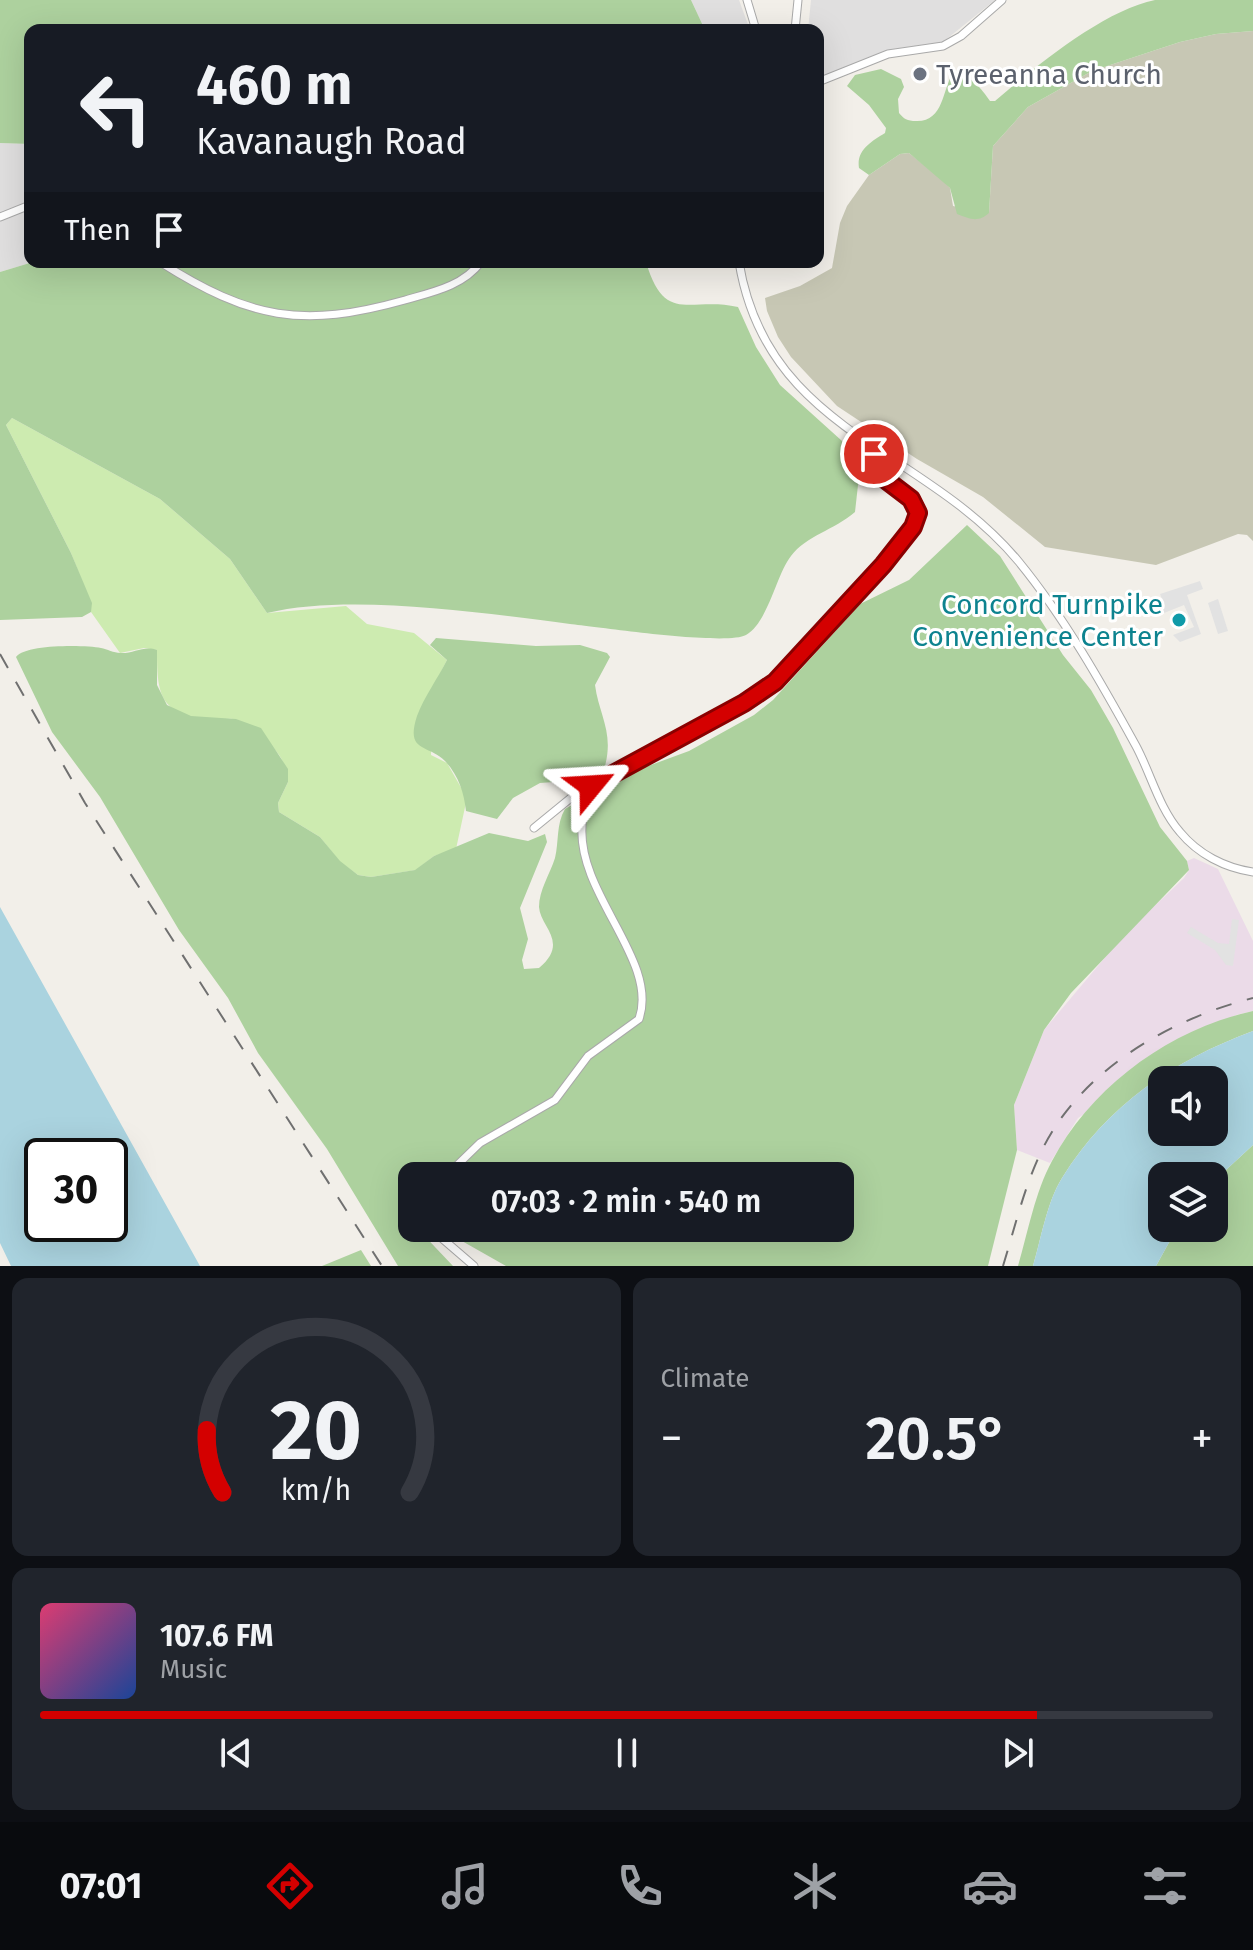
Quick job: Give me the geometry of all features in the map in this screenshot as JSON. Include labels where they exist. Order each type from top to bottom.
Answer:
[{"type":"street","points":[[747,0],[754,24]]},
{"type":"street","points":[[796,24],[798,0]]},
{"type":"street","points":[[824,80],[888,54],[952,42],[1002,0]]},
{"type":"street","points":[[0,217],[24,207]]},
{"type":"street","points":[[170,268],[217,295],[256,310],[297,317],[363,310],[432,292],[462,280],[475,268]]},
{"type":"street","points":[[740,268],[751,310],[775,360],[805,396],[968,512],[1019,562],[1068,633],[1136,747],[1173,823],[1190,842],[1215,860],[1253,872]]},
{"type":"street","points":[[534,828],[574,794],[761,693],[875,575],[913,527],[918,513],[911,499],[873,470],[871,460],[876,449]]},
{"type":"street","points":[[460,1162],[480,1143],[555,1100],[588,1056],[639,1019],[643,995],[640,979],[628,950],[597,895],[584,854],[582,822],[593,785]]},
{"type":"street","points":[[446,1242],[474,1266]]},
{"type":"shaded area","points":[[691,0],[739,0],[748,24],[702,24]]},
{"type":"shaded area","points":[[811,0],[995,0],[943,42],[893,49],[824,77],[824,24],[809,24]]},
{"type":"shaded area","points":[[1253,31],[1253,541],[1247,535],[1238,534],[1156,565],[1045,547],[983,497],[917,459],[837,406],[791,357],[778,337],[765,298],[800,286],[832,268],[840,223],[847,206],[869,175],[900,154],[909,153],[950,188],[953,206],[989,213],[993,146],[1028,107],[1092,71],[1180,42],[1216,34]]},
{"type":"shaded area","points":[[0,143],[24,144],[24,265],[0,272]]},
{"type":"shaded area","points":[[1200,581],[1203,589],[1187,595],[1201,634],[1180,642],[1173,635],[1194,627],[1184,605],[1164,613],[1161,608],[1165,606],[1160,594]]},
{"type":"shaded area","points":[[1218,599],[1228,631],[1218,634],[1208,603]]},
{"type":"shaded area","points":[[1194,858],[1218,869],[1253,941],[1253,1011],[1236,1015],[1158,1066],[1148,1066],[1148,1072],[1078,1118],[1050,1163],[1017,1150],[1014,1105],[1044,1030],[1124,935],[1184,878],[1189,870],[1187,861]]},
{"type":"shaded area","points":[[1232,919],[1239,920],[1233,966],[1226,965],[1215,950],[1187,933],[1191,927],[1218,943],[1229,944]]},
{"type":"green space","points":[[0,0],[691,0],[702,24],[24,24],[24,144],[0,143]]},
{"type":"green space","points":[[1155,0],[1253,0],[1253,31],[1216,34],[1180,42],[1092,71],[1028,107],[993,146],[989,213],[985,216],[974,219],[957,214],[950,188],[909,153],[900,154],[869,175],[859,168],[862,151],[885,133],[886,128],[869,105],[847,86],[855,75],[881,69],[901,79],[904,87],[898,99],[899,113],[908,120],[925,120],[937,111],[953,73],[969,78],[990,101],[995,101],[1093,27],[1114,15]]},
{"type":"green space","points":[[24,265],[24,268],[648,268],[653,282],[671,301],[738,307],[756,347],[780,385],[852,450],[859,476],[855,512],[797,549],[786,564],[754,629],[734,638],[661,635],[417,607],[337,605],[267,613],[230,559],[160,499],[12,418],[6,425],[71,553],[92,603],[91,612],[82,617],[0,620],[0,272]]},
{"type":"green space","points":[[12,418],[160,499],[230,559],[267,613],[346,606],[367,624],[414,633],[447,660],[434,686],[431,755],[447,763],[467,798],[456,849],[434,856],[416,870],[371,877],[358,875],[340,862],[320,837],[279,812],[278,803],[288,782],[278,753],[260,735],[239,721],[192,717],[170,707],[160,689],[157,650],[144,648],[120,653],[91,612],[91,603],[71,553],[6,425]]},
{"type":"green space","points":[[967,525],[1000,556],[1063,655],[1091,690],[1113,728],[1160,827],[1187,861],[1189,870],[1071,993],[1044,1030],[1014,1105],[1017,1150],[988,1266],[506,1266],[464,1242],[854,1242],[854,1162],[398,1162],[398,1242],[430,1242],[453,1266],[398,1266],[327,1149],[258,1053],[228,998],[179,930],[100,797],[52,732],[16,657],[31,650],[56,646],[93,647],[120,653],[148,648],[157,650],[157,685],[167,705],[191,716],[236,719],[261,728],[288,769],[288,782],[278,803],[279,812],[320,837],[340,861],[358,875],[371,877],[415,870],[434,856],[489,833],[528,841],[545,834],[547,842],[520,908],[528,939],[522,960],[524,969],[539,968],[548,959],[553,943],[539,901],[555,858],[565,809],[621,776],[689,751],[754,715],[773,700],[860,604],[909,580]]},
{"type":"green space","points":[[436,638],[536,646],[580,645],[607,653],[610,657],[595,685],[607,733],[605,766],[581,780],[540,783],[513,798],[497,819],[466,811],[460,785],[450,767],[420,746],[414,736],[420,709],[447,660],[430,645]]},
{"type":"green space","points":[[1253,1011],[1253,1031],[1179,1066],[1148,1066],[1148,1086],[1100,1128],[1062,1178],[1048,1209],[1033,1266],[1018,1266],[1046,1173],[1089,1108],[1111,1085],[1163,1047],[1192,1031]]},
{"type":"green space","points":[[1253,1145],[1253,1266],[1156,1266],[1169,1242],[1228,1242],[1228,1168]]},
{"type":"green space","points":[[361,1250],[371,1266],[322,1266]]},
{"type":"water","points":[[0,907],[200,1266],[11,1266],[0,1243]]},
{"type":"water","points":[[1253,1031],[1253,1145],[1228,1168],[1228,1162],[1148,1162],[1148,1242],[1169,1242],[1156,1266],[1033,1266],[1048,1209],[1062,1178],[1100,1128],[1148,1086],[1148,1146],[1228,1146],[1228,1066],[1179,1066]]},
{"type":"railway","points":[[0,654],[85,803],[382,1266]]},
{"type":"railway","points":[[1003,1266],[1020,1207],[1042,1150],[1059,1121],[1080,1095],[1104,1072],[1160,1034],[1190,1019],[1253,998]]},
{"type":"place","name":"Tyreeanna Church","points":[[920,74]]},
{"type":"place","name":"Concord Turnpike Convenience Center","points":[[1179,620]]},
{"type":"route","points":[[591,786],[761,693],[775,682],[826,623],[883,565],[913,527],[918,513],[911,499],[873,470],[871,460],[874,454]]}]
